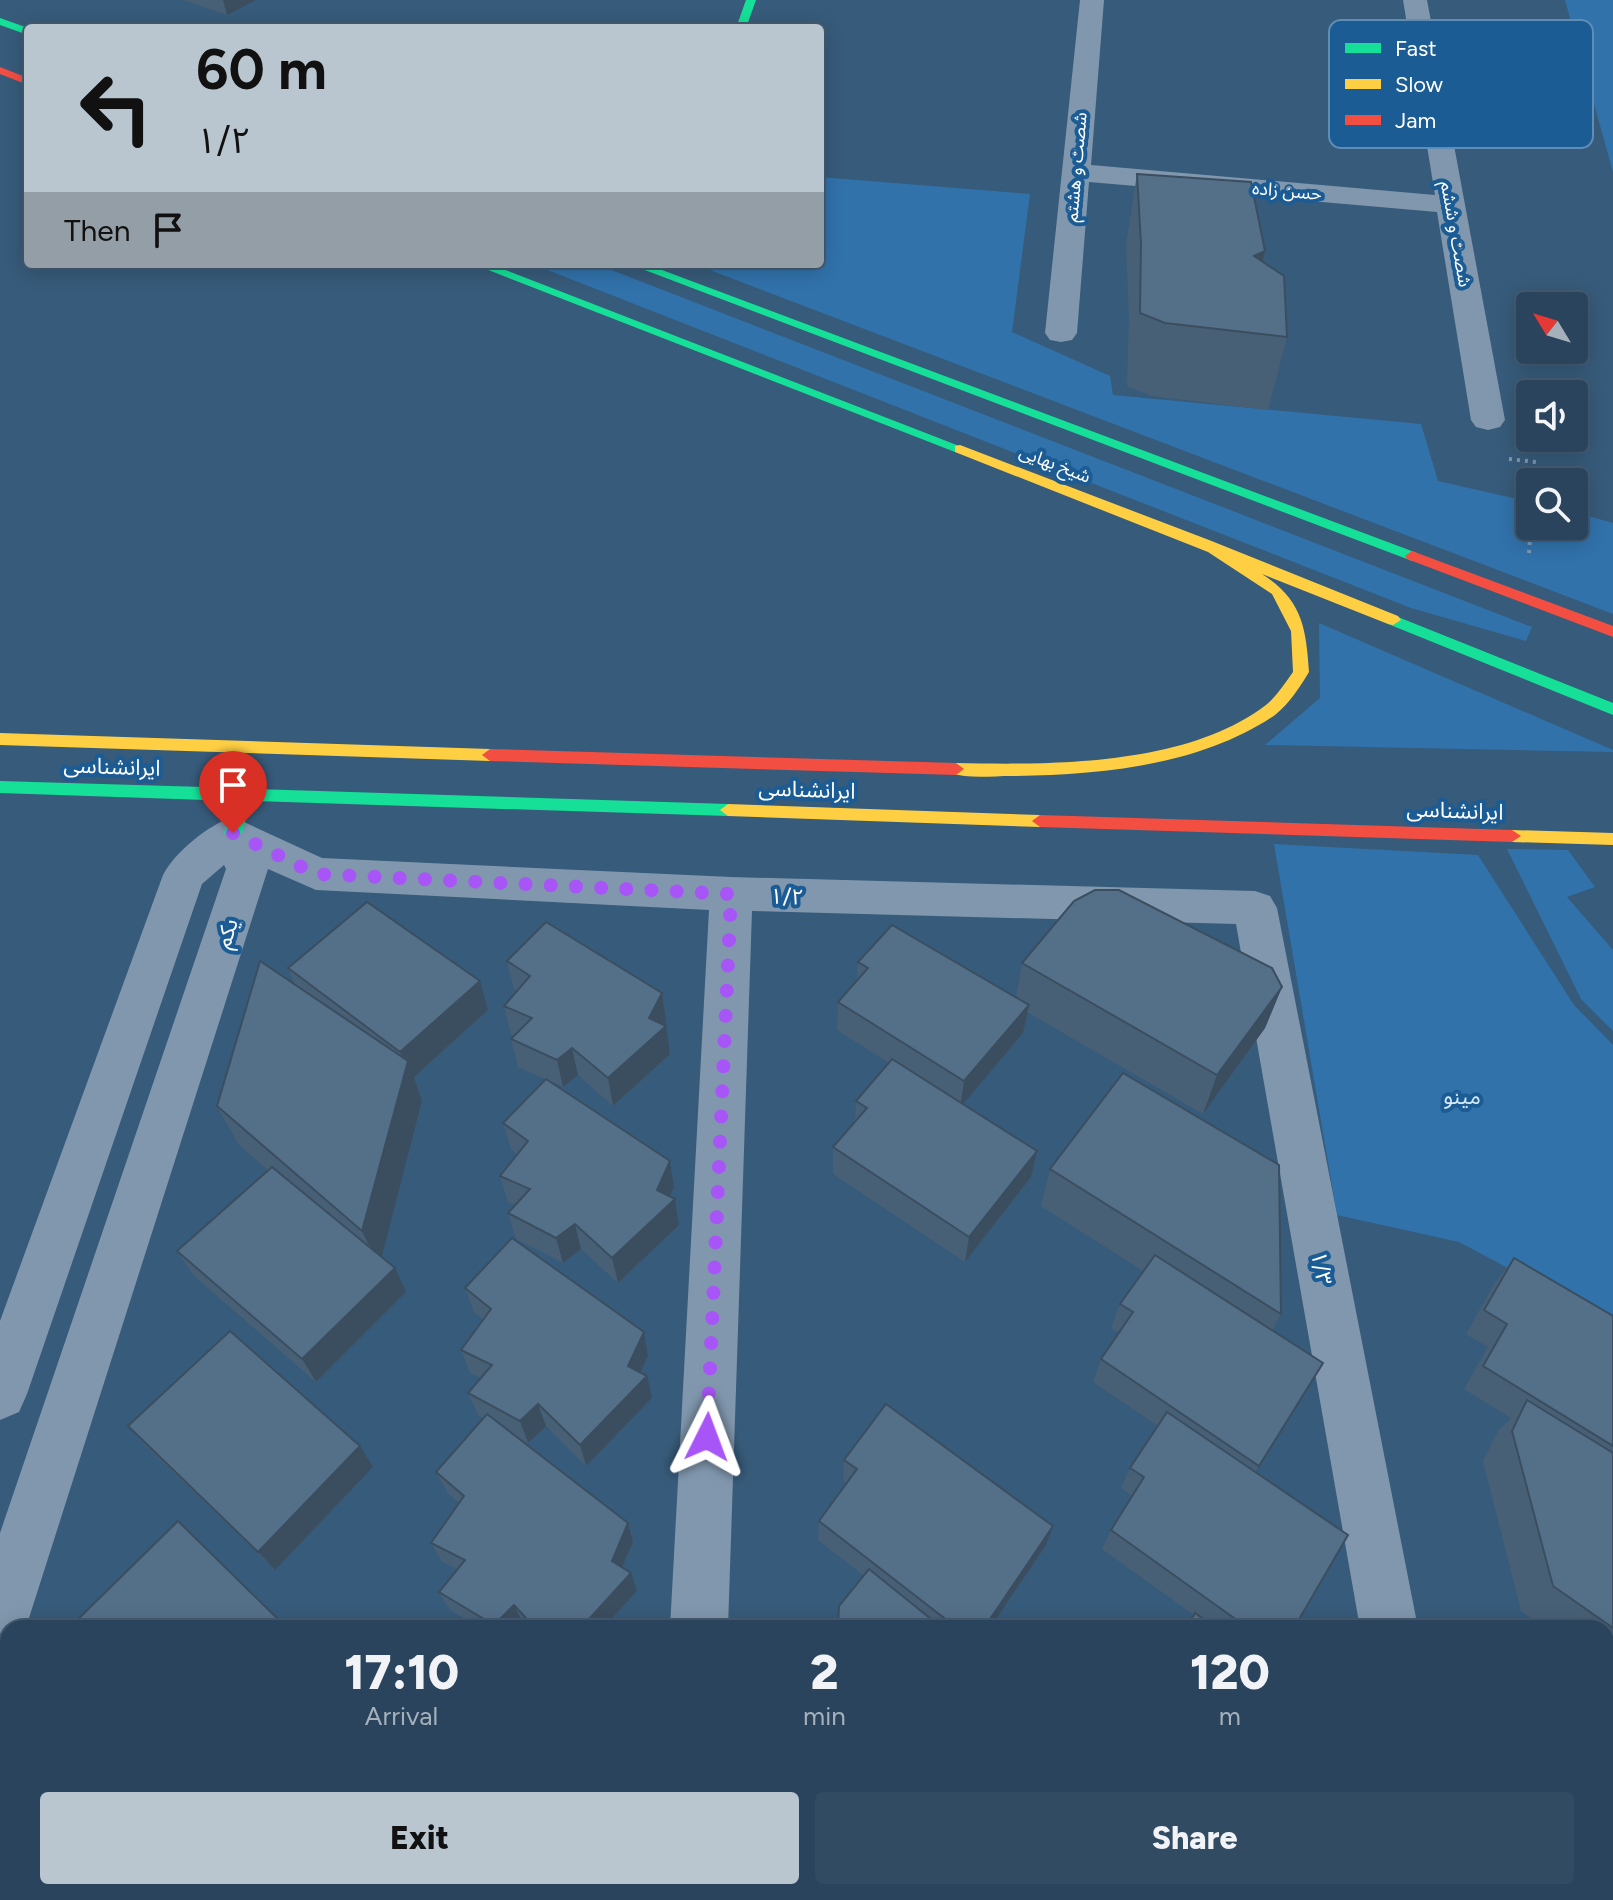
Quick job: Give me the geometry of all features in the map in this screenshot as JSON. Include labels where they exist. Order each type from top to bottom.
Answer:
[{"type":"main road","points":[[742,24],[751,0]]},
{"type":"main road","points":[[0,21],[24,30]]},
{"type":"main road","points":[[0,70],[24,80]]},
{"type":"main road","name":"شیخ بهایی","points":[[489,268],[1204,543],[1613,709]]},
{"type":"main road","name":"شیخ بهایی","points":[[646,268],[1613,632]]},
{"type":"main road","name":"ایرانشناسی","points":[[0,739],[1003,771],[1103,763],[1193,745],[1238,728],[1272,709],[1301,672],[1299,631],[1278,591],[1204,543]]},
{"type":"main road","points":[[1480,582],[1514,606],[1613,646]]},
{"type":"main road","points":[[239,814],[259,747]]},
{"type":"main road","name":"ایرانشناسی","points":[[0,787],[239,814],[1613,839]]},
{"type":"street","name":"شصت و هشتم","points":[[1061,333],[1092,0]]},
{"type":"street","name":"شصت و ششم","points":[[1415,0],[1419,20]]},
{"type":"street","name":"شصت و ششم","points":[[1441,148],[1488,420]]},
{"type":"street","name":"حسن زاده","points":[[1076,172],[1451,205]]},
{"type":"street","name":"۱/۲","points":[[239,814],[316,874],[731,894],[1255,908]]},
{"type":"street","points":[[0,1394],[184,875],[239,814]]},
{"type":"street","name":"یکم","points":[[0,1618],[247,869],[239,814]]},
{"type":"street","points":[[699,1620],[731,894]]},
{"type":"street","name":"۱/۳","points":[[1255,908],[1388,1620]]},
{"type":"green space","points":[[1565,0],[1613,0],[1613,172],[1593,100],[1593,20],[1571,20]]},
{"type":"green space","points":[[824,177],[1030,194],[1012,332],[1110,376],[1113,395],[1421,424],[1438,481],[1516,499],[1516,540],[1588,540],[1588,516],[1613,523],[1613,614],[705,268],[824,268]]},
{"type":"green space","points":[[542,268],[606,268],[1532,627],[1526,641],[1411,608]]},
{"type":"green space","points":[[1319,623],[1613,752],[1265,745],[1320,698]]},
{"type":"green space","name":"مینو","points":[[1274,844],[1478,855],[1574,1005],[1613,1045],[1613,1324],[1459,1242],[1337,1215]]},
{"type":"green space","points":[[1507,849],[1568,850],[1595,887],[1567,897],[1613,950],[1613,1031],[1581,999]]},
{"type":"building","points":[[1137,174],[1251,182],[1265,251],[1254,256],[1284,276],[1287,337],[1165,323],[1140,313],[1141,244]]},
{"type":"building","points":[[1095,890],[1119,890],[1272,968],[1282,987],[1217,1075],[1022,963],[1074,901]]},
{"type":"building","points":[[367,902],[480,981],[400,1052],[288,968]]},
{"type":"building","points":[[546,922],[662,993],[649,1018],[666,1026],[608,1078],[572,1048],[557,1060],[511,1039],[532,1018],[504,1006],[530,976],[507,961]]},
{"type":"building","points":[[892,925],[1029,1005],[964,1081],[838,1002],[868,968],[858,962]]},
{"type":"building","points":[[260,961],[408,1061],[362,1231],[217,1106]]},
{"type":"building","points":[[892,1059],[1037,1151],[969,1237],[833,1147],[867,1108],[856,1101]]},
{"type":"building","points":[[1123,1073],[1279,1165],[1281,1314],[1050,1169]]},
{"type":"building","points":[[546,1079],[670,1161],[657,1190],[675,1199],[612,1258],[575,1224],[556,1238],[508,1213],[530,1189],[500,1176],[528,1141],[503,1123]]},
{"type":"building","points":[[272,1167],[395,1268],[302,1359],[177,1251]]},
{"type":"building","points":[[512,1238],[644,1332],[628,1366],[647,1376],[580,1445],[538,1404],[520,1421],[468,1393],[492,1365],[461,1350],[491,1309],[465,1288]]},
{"type":"building","points":[[1155,1255],[1323,1363],[1259,1466],[1101,1359],[1133,1312],[1120,1304]]},
{"type":"building","points":[[1514,1258],[1613,1316],[1613,1446],[1483,1366],[1507,1324],[1484,1310]]},
{"type":"building","points":[[230,1331],[360,1446],[258,1552],[128,1426]]},
{"type":"building","points":[[1527,1400],[1613,1453],[1613,1620],[1602,1620],[1553,1586],[1512,1431]]},
{"type":"building","points":[[886,1404],[1053,1526],[989,1620],[947,1620],[819,1521],[857,1469],[844,1460]]},
{"type":"building","points":[[1167,1412],[1348,1535],[1299,1620],[1237,1620],[1111,1530],[1144,1477],[1130,1468]]},
{"type":"building","points":[[487,1414],[628,1523],[612,1561],[631,1573],[588,1620],[528,1620],[514,1605],[499,1620],[486,1620],[439,1592],[465,1560],[431,1543],[464,1496],[436,1472]]},
{"type":"building","points":[[178,1521],[279,1620],[77,1620]]},
{"type":"building","points":[[869,1569],[932,1620],[838,1620],[839,1606]]},
{"type":"building","points":[[1195,1613],[1205,1620],[1191,1620]]},
{"type":"traffic: fast","points":[[742,24],[751,0]]},
{"type":"traffic: fast","points":[[0,21],[24,30]]},
{"type":"traffic: fast","points":[[489,268],[960,449]]},
{"type":"traffic: fast","points":[[646,268],[1412,556]]},
{"type":"traffic: fast","points":[[1393,620],[1613,709]]},
{"type":"traffic: fast","points":[[233,833],[253,768]]},
{"type":"traffic: fast","points":[[0,787],[728,810]]},
{"type":"traffic: slow","points":[[960,449],[1393,620]]},
{"type":"traffic: slow","points":[[956,769],[1076,767],[1161,755],[1238,729],[1275,706],[1301,672],[1299,631],[1278,591],[1204,543]]},
{"type":"traffic: slow","points":[[0,739],[490,755]]},
{"type":"traffic: slow","points":[[728,810],[1040,821]]},
{"type":"traffic: slow","points":[[1512,836],[1613,839]]},
{"type":"traffic: jam","points":[[0,70],[24,80]]},
{"type":"traffic: jam","points":[[1412,556],[1613,632]]},
{"type":"traffic: jam","points":[[490,755],[956,769]]},
{"type":"traffic: jam","points":[[1040,821],[1512,836]]},
{"type":"route","points":[[233,833],[316,874],[731,894],[707,1437]]}]
